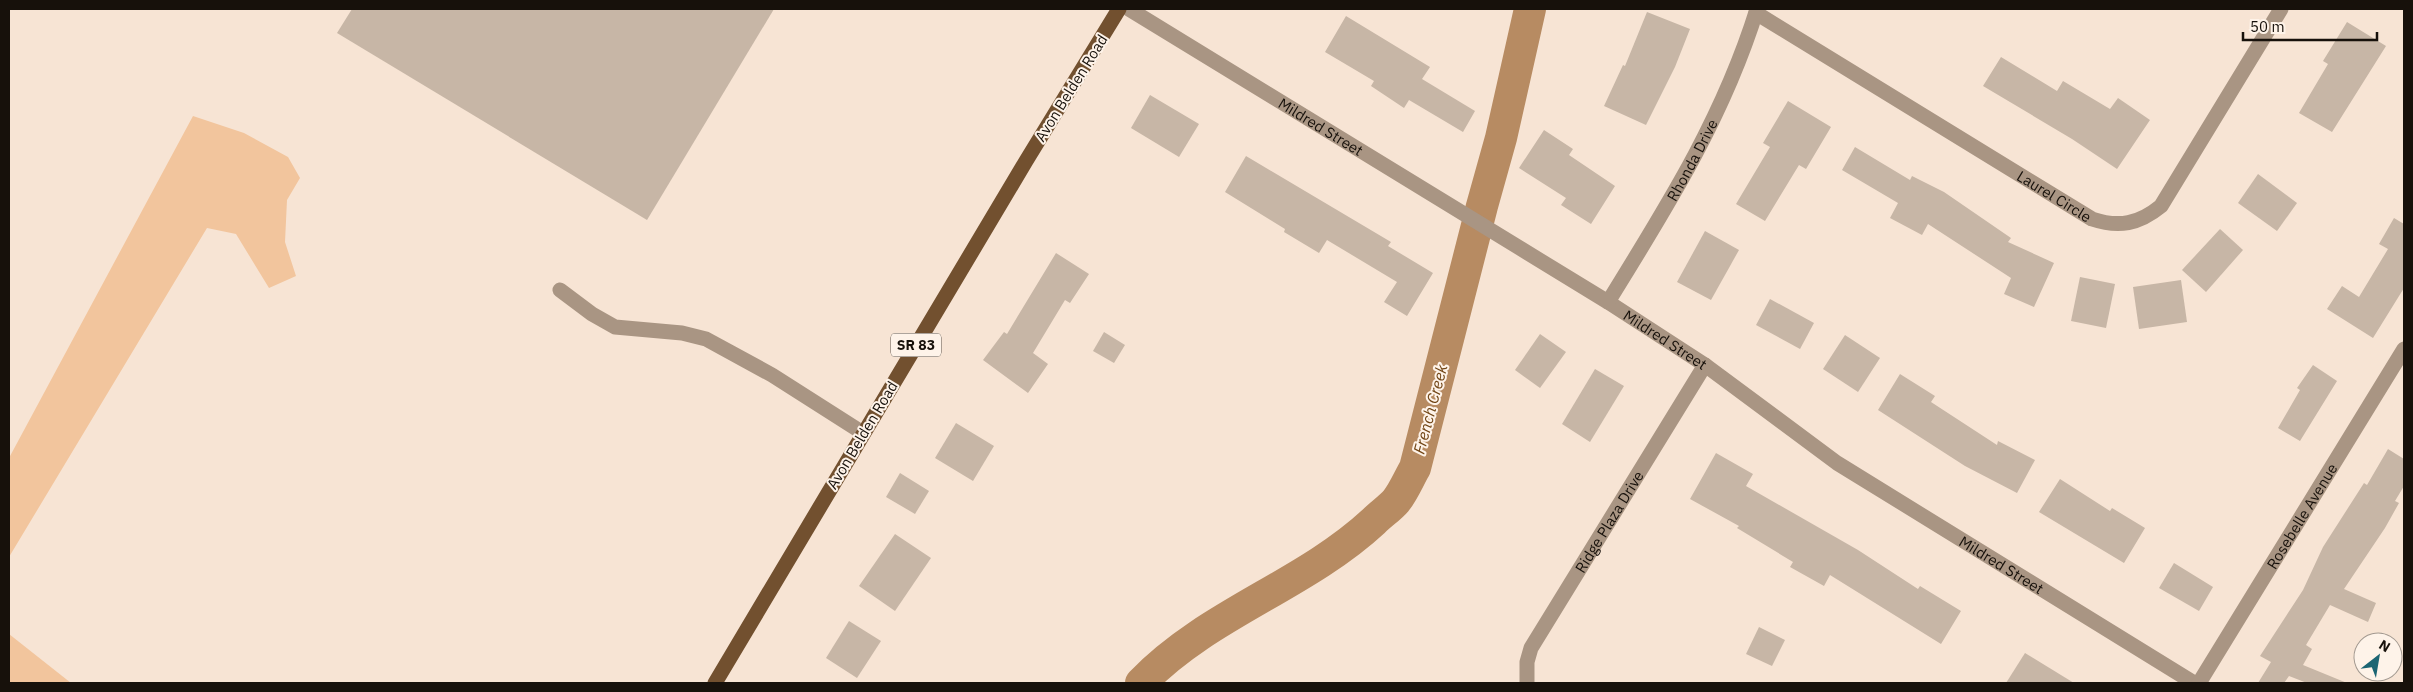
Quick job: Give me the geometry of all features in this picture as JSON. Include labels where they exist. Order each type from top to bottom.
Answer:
[{"type":"main road","name":"Avon Belden Road","points":[[715,683],[863,433],[1120,9]]},
{"type":"street","name":"Mildred Street","points":[[1129,9],[1608,302],[1705,365],[1837,463],[2194,683]]},
{"type":"street","name":"Laurel Circle","points":[[1756,11],[2092,219],[2106,224],[2121,225],[2136,222],[2149,216],[2160,206],[2281,9]]},
{"type":"street","name":"Rhonda Drive","points":[[1608,302],[1700,148],[1729,86],[1756,11]]},
{"type":"street","points":[[560,290],[592,314],[615,327],[682,333],[706,339],[772,375],[863,433]]},
{"type":"street","name":"Rosebelle Avenue","points":[[2199,683],[2404,349]]},
{"type":"street","name":"Ridge Plaza Drive","points":[[1527,683],[1527,662],[1531,648],[1705,365]]},
{"type":"shaded area","points":[[193,116],[244,133],[288,157],[300,178],[287,200],[285,242],[296,276],[269,288],[236,234],[207,228],[9,557],[9,458]]},
{"type":"shaded area","points":[[9,634],[71,683],[9,683]]},
{"type":"building","points":[[352,9],[774,9],[647,220],[337,33]]},
{"type":"building","points":[[1647,12],[1690,29],[1675,67],[1646,125],[1604,106],[1623,65],[1625,66]]},
{"type":"building","points":[[1346,16],[1430,67],[1422,79],[1475,111],[1463,132],[1409,100],[1404,108],[1371,86],[1374,81],[1325,52]]},
{"type":"building","points":[[2347,22],[2386,46],[2332,132],[2299,113],[2328,64],[2323,61]]},
{"type":"building","points":[[2001,57],[2057,91],[2063,81],[2110,109],[2118,98],[2150,120],[2117,169],[2072,139],[1983,86]]},
{"type":"building","points":[[1150,95],[1199,124],[1179,157],[1131,128]]},
{"type":"building","points":[[1788,101],[1831,127],[1806,169],[1799,165],[1765,221],[1736,204],[1770,147],[1763,143]]},
{"type":"building","points":[[1544,130],[1573,149],[1569,155],[1615,186],[1591,224],[1561,205],[1566,198],[1519,168]]},
{"type":"building","points":[[1855,147],[1910,180],[1912,176],[1944,192],[2011,238],[2008,242],[2054,263],[2034,307],[2004,294],[2011,278],[1928,224],[1922,235],[1890,218],[1898,203],[1842,170]]},
{"type":"building","points":[[1246,156],[1391,242],[1388,246],[1433,273],[1407,316],[1384,302],[1397,282],[1327,240],[1319,253],[1284,232],[1285,229],[1225,192]]},
{"type":"building","points":[[2258,174],[2297,203],[2277,231],[2238,203]]},
{"type":"building","points":[[2394,218],[2404,224],[2404,288],[2373,338],[2327,309],[2342,286],[2359,297],[2388,249],[2379,244]]},
{"type":"building","points":[[2220,229],[2243,250],[2206,292],[2182,270]]},
{"type":"building","points":[[1705,231],[1739,250],[1711,300],[1677,282]]},
{"type":"building","points":[[1056,253],[1089,274],[1070,303],[1065,300],[1033,353],[1048,364],[1028,393],[983,360],[1004,332],[1007,334]]},
{"type":"building","points":[[2080,277],[2115,284],[2106,328],[2071,321]]},
{"type":"building","points":[[2181,280],[2187,322],[2139,329],[2133,287]]},
{"type":"building","points":[[1770,299],[1814,323],[1800,349],[1756,325]]},
{"type":"building","points":[[1104,332],[1125,345],[1114,363],[1093,351]]},
{"type":"building","points":[[1540,334],[1566,352],[1540,388],[1515,370]]},
{"type":"building","points":[[1845,335],[1880,358],[1858,392],[1823,369]]},
{"type":"building","points":[[2313,365],[2337,381],[2300,441],[2278,428],[2300,390],[2297,388]]},
{"type":"building","points":[[1595,369],[1624,386],[1590,442],[1562,424]]},
{"type":"building","points":[[1900,374],[1935,396],[1931,402],[1997,445],[1998,441],[2035,460],[2017,493],[1965,466],[1878,410]]},
{"type":"building","points":[[956,423],[994,446],[973,481],[935,458]]},
{"type":"building","points":[[2388,449],[2404,459],[2404,486],[2395,501],[2399,503],[2385,528],[2344,589],[2376,603],[2368,622],[2330,605],[2306,645],[2312,649],[2303,665],[2347,683],[2307,683],[2289,676],[2284,683],[2258,683],[2271,662],[2260,656],[2303,590],[2323,547],[2364,483],[2367,485]]},
{"type":"building","points":[[1716,453],[1753,474],[1746,486],[1858,550],[1918,589],[1920,586],[1961,611],[1941,644],[1830,575],[1824,586],[1790,567],[1793,562],[1737,528],[1739,526],[1690,499]]},
{"type":"building","points":[[900,473],[929,491],[915,514],[886,497]]},
{"type":"building","points":[[2060,479],[2110,511],[2112,508],[2145,528],[2124,563],[2039,512]]},
{"type":"building","points":[[895,534],[931,558],[895,611],[859,586]]},
{"type":"building","points":[[2174,563],[2213,587],[2199,611],[2159,588]]},
{"type":"building","points":[[849,621],[881,641],[857,678],[826,658]]},
{"type":"building","points":[[1759,627],[1785,640],[1772,666],[1746,654]]},
{"type":"building","points":[[2025,653],[2074,683],[2006,683]]},
{"type":"waterway","name":"French Creek","points":[[1141,683],[1167,659],[1195,638],[1287,583],[1347,544],[1391,506],[1404,489],[1415,468],[1501,138],[1530,9]]}]
